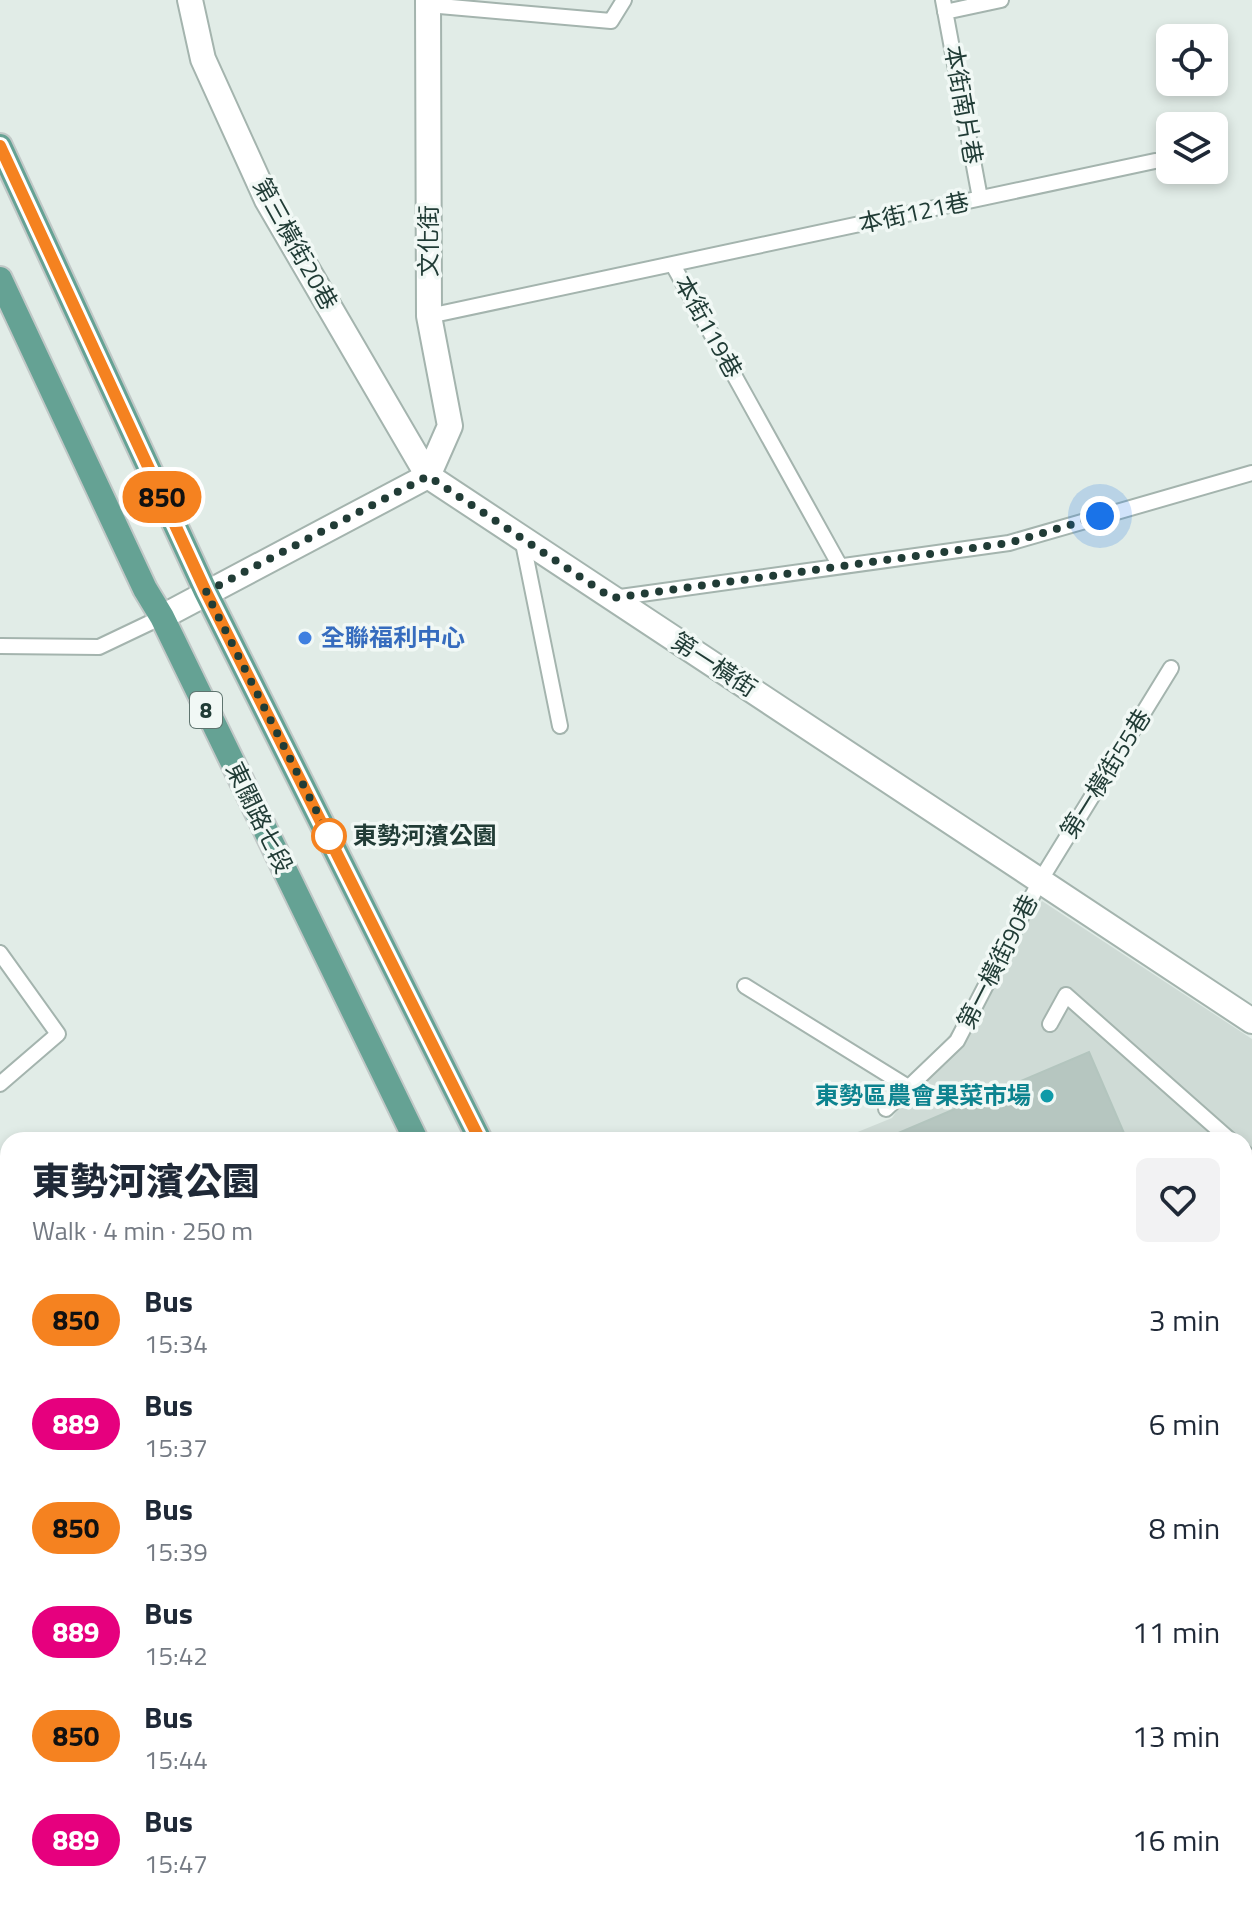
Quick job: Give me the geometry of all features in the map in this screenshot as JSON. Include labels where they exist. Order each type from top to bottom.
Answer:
[{"type":"main road","name":"8","points":[[0,146],[206,592],[476,1132]]},
{"type":"main road","name":"東關路七段","points":[[0,279],[145,589],[162,617],[412,1132]]},
{"type":"street","name":"第三橫街20巷","points":[[190,0],[203,59],[267,200],[428,476]]},
{"type":"street","name":"文化街","points":[[428,3],[429,316],[450,426],[428,476]]},
{"type":"street","name":"第一橫街","points":[[428,476],[1252,1021]]},
{"type":"street","points":[[162,617],[428,476]]},
{"type":"lane","points":[[428,3],[611,21],[624,0]]},
{"type":"lane","name":"本街南片巷","points":[[980,198],[944,6],[1001,0]]},
{"type":"lane","name":"本街121巷","points":[[673,265],[1155,161]]},
{"type":"lane","name":"本街119巷","points":[[429,316],[673,265],[840,566]]},
{"type":"lane","points":[[612,598],[1009,543],[1252,473]]},
{"type":"lane","points":[[521,538],[560,726]]},
{"type":"lane","points":[[0,646],[99,647],[162,617]]},
{"type":"lane","name":"第一橫街55巷","points":[[1040,881],[1171,668]]},
{"type":"lane","name":"第一橫街90巷","points":[[886,1109],[957,1041],[1040,881]]},
{"type":"lane","points":[[0,953],[58,1034],[0,1084]]},
{"type":"lane","points":[[745,986],[908,1087]]},
{"type":"lane","points":[[1050,1024],[1066,995],[1221,1132]]},
{"type":"shaded area","points":[[1042,901],[1252,1039],[1252,1132],[858,1132],[892,1118]]},
{"type":"building","name":"東勢區農會果菜市場","points":[[1089,1052],[1124,1132],[901,1132]]},
{"type":"bus line","name":"850","points":[[0,146],[206,592],[476,1132]]},
{"type":"place","name":"全聯福利中心","points":[[305,638]]},
{"type":"place","name":"東勢河濱公園","points":[[329,836]]},
{"type":"place","name":"東勢區農會果菜市場","points":[[1047,1096]]},
{"type":"route","points":[[329,836],[206,592],[428,476],[612,598],[1009,543],[1100,516]]}]
